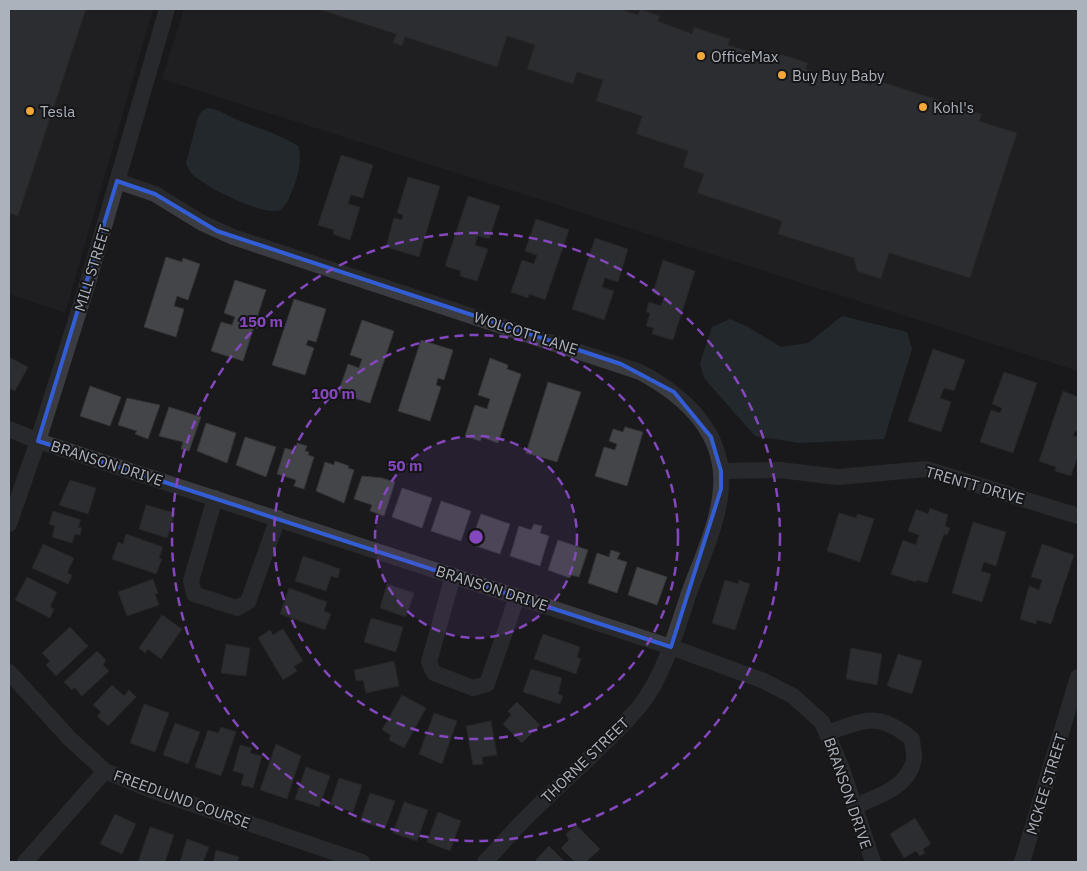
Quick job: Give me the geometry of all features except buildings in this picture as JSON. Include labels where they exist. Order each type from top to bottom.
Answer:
[{"type":"street","name":"MILL STREET","points":[[9,524],[38,441],[167,9]]},
{"type":"street","name":"WOLCOTT LANE","points":[[117,181],[155,194],[202,223],[225,234],[640,372],[674,392],[688,405],[711,437],[721,471],[718,506],[671,647]]},
{"type":"street","name":"BRANSON DRIVE","points":[[9,429],[38,441],[671,647],[764,681],[793,696],[822,722],[855,806],[873,862]]},
{"type":"street","name":"TRENTT DRIVE","points":[[721,471],[780,470],[838,477],[926,469],[1078,516]]},
{"type":"street","points":[[215,498],[192,580],[194,594],[237,608],[248,602],[278,518]]},
{"type":"street","points":[[453,576],[429,662],[434,673],[473,688],[487,684],[517,597]]},
{"type":"street","name":"THORNE STREET","points":[[485,862],[533,810],[606,742],[640,705],[671,647]]},
{"type":"street","name":"FREEDLUND COURSE","points":[[9,672],[69,738],[105,771],[163,794],[362,862]]},
{"type":"street","name":"MCKEE STREET","points":[[1022,862],[1076,696],[1078,677]]},
{"type":"street","points":[[827,733],[866,720],[894,724],[912,739],[914,758],[904,779],[890,792],[855,806]]},
{"type":"street","points":[[25,862],[105,771]]},
{"type":"highlighted area","points":[[117,181],[155,194],[217,231],[621,364],[674,392],[711,437],[721,471],[721,489],[671,647],[38,441]]},
{"type":"shaded area","points":[[9,9],[153,9],[65,313],[9,294]]},
{"type":"shaded area","points":[[184,9],[1078,9],[1078,371],[162,79]]},
{"type":"shaded area","points":[[208,108],[277,135],[298,146],[299,169],[291,194],[283,208],[272,211],[236,200],[201,181],[190,172],[186,163],[198,118],[202,111]]},
{"type":"shaded area","points":[[842,316],[907,332],[912,349],[884,439],[800,443],[755,436],[704,378],[700,363],[712,327],[730,319],[748,327],[781,347],[808,343]]},
{"type":"place","name":"OfficeMax","points":[[701,56]]},
{"type":"place","name":"Buy Buy Baby","points":[[782,75]]},
{"type":"place","name":"Kohl's","points":[[923,107]]},
{"type":"place","name":"Tesla","points":[[30,111]]}]
